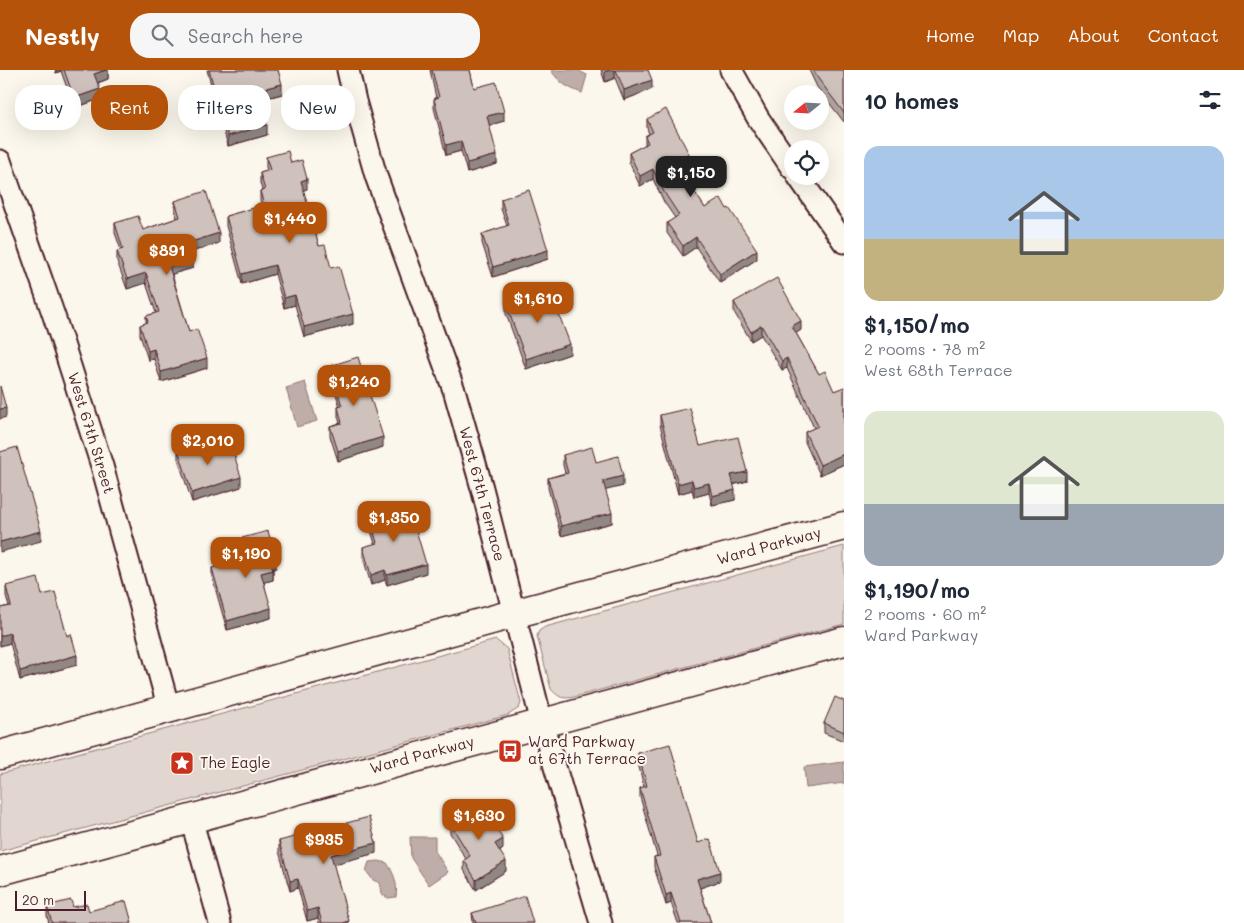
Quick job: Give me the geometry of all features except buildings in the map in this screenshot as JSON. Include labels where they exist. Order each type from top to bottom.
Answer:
[{"type":"main road","name":"Ward Parkway","points":[[0,755],[170,710],[513,614],[844,526]]},
{"type":"main road","name":"Ward Parkway","points":[[0,871],[844,641]]},
{"type":"street","name":"West 67th Terrace","points":[[348,70],[354,101],[376,176],[455,394],[482,488],[542,723],[601,923]]},
{"type":"street","points":[[732,70],[758,118],[784,156]]},
{"type":"street","name":"West 67th Street","points":[[0,161],[54,316],[102,466],[170,710]]},
{"type":"street","points":[[804,185],[844,242]]},
{"type":"street","points":[[191,818],[220,923]]},
{"type":"shaded area","points":[[551,70],[577,70],[587,75],[582,93],[564,85]]},
{"type":"shaded area","points":[[305,382],[317,421],[297,427],[286,388]]},
{"type":"shaded area","points":[[844,546],[844,624],[574,697],[561,697],[551,689],[537,636],[539,631],[545,627]]},
{"type":"shaded area","points":[[496,640],[507,649],[521,703],[519,708],[508,715],[0,851],[0,774]]},
{"type":"shaded area","points":[[844,762],[844,783],[806,788],[804,767]]},
{"type":"shaded area","points":[[410,837],[435,837],[435,851],[448,872],[429,885],[411,858]]},
{"type":"shaded area","points":[[379,861],[387,863],[392,871],[396,883],[396,897],[388,898],[382,894],[380,883],[373,880],[366,871],[369,862]]},
{"type":"place","name":"Ward Parkway at 67th Terrace","points":[[510,751]]},
{"type":"place","name":"The Eagle","points":[[182,763]]}]
